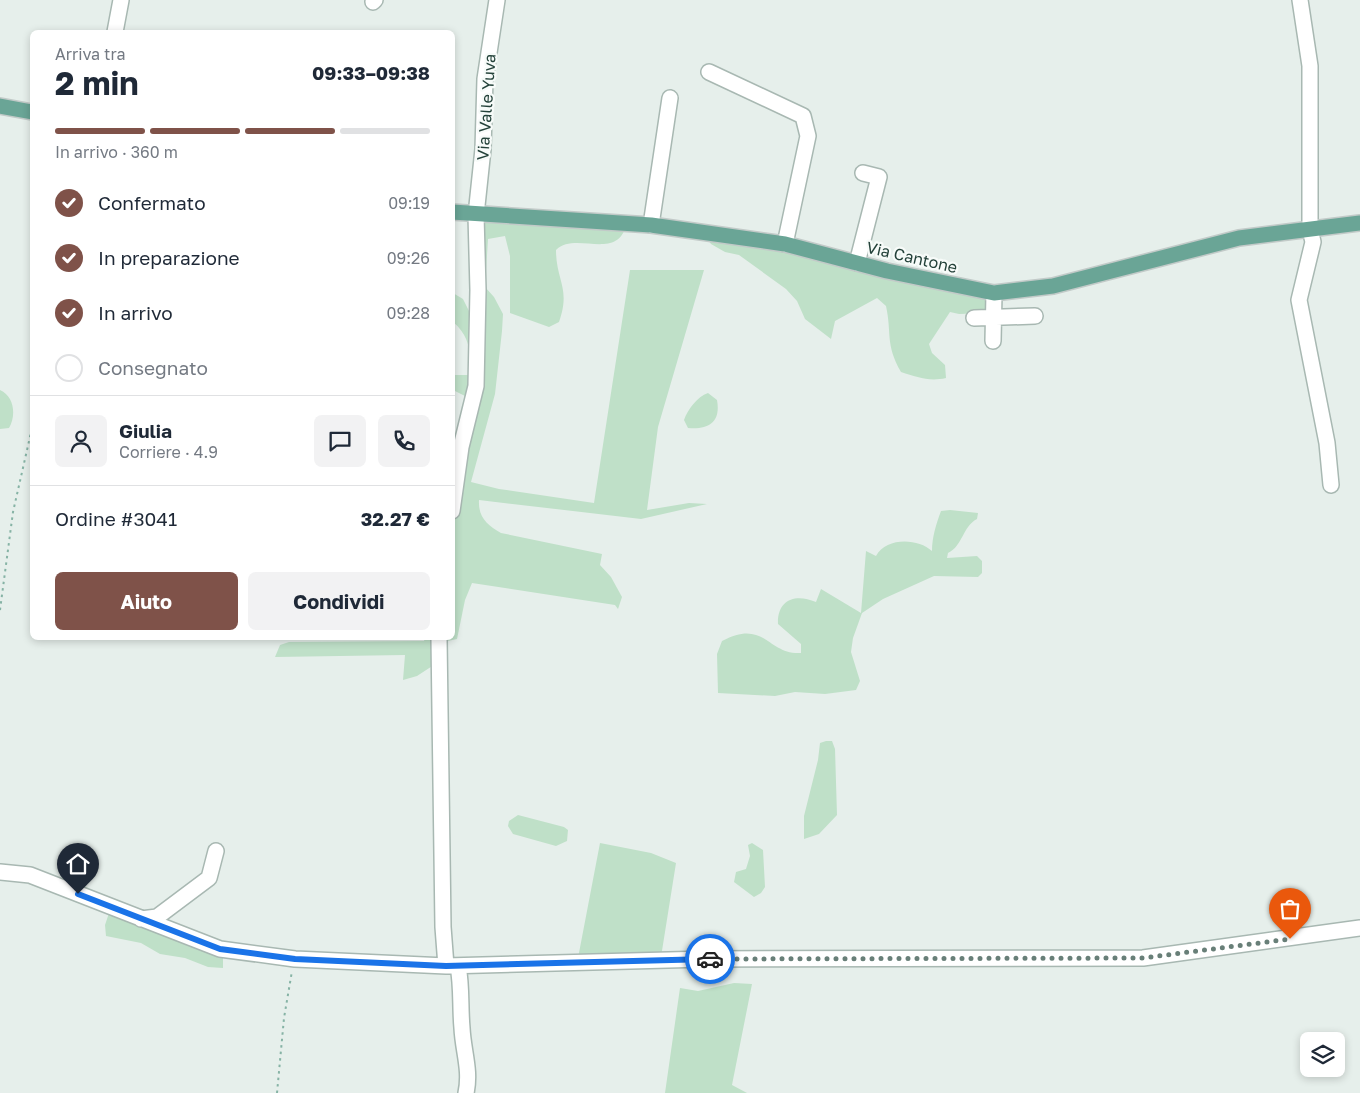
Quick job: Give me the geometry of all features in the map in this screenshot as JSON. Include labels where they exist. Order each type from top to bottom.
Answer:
[{"type":"main road","points":[[0,106],[30,112]]},
{"type":"main road","name":"Via Cantone","points":[[455,212],[651,225],[785,244],[857,263],[994,293],[1053,286],[1239,238],[1360,223]]},
{"type":"street","points":[[115,30],[121,0]]},
{"type":"street","name":"Via Valle Yuva","points":[[455,490],[461,447],[476,386],[478,290],[476,215],[483,149],[485,79],[497,0]]},
{"type":"street","points":[[1300,0],[1310,66],[1310,229],[1313,242],[1299,300],[1327,443],[1331,485]]},
{"type":"street","points":[[710,72],[803,116],[808,136],[785,244]]},
{"type":"street","points":[[651,225],[670,98]]},
{"type":"street","points":[[857,263],[879,177],[863,173]]},
{"type":"street","points":[[993,341],[994,293]]},
{"type":"street","points":[[974,318],[1035,316]]},
{"type":"street","points":[[439,640],[443,927],[452,966],[462,997],[462,1028],[469,1078],[466,1093]]},
{"type":"street","points":[[142,919],[157,917],[209,878],[216,851]]},
{"type":"street","points":[[0,872],[30,875],[220,949],[295,959],[452,966],[706,959],[1143,958],[1360,928]]},
{"type":"path","points":[[0,610],[13,512],[30,437]]},
{"type":"path","points":[[276,1093],[284,1018],[295,959]]},
{"type":"green space","points":[[481,221],[626,226],[621,236],[614,242],[604,244],[574,243],[564,245],[556,250],[564,301],[559,322],[549,327],[510,313],[510,256],[505,236],[488,239],[485,287],[494,297],[503,314],[502,331],[495,394],[471,482],[499,489],[594,503],[630,270],[704,270],[658,427],[647,510],[689,503],[707,504],[641,519],[479,500],[480,511],[484,520],[501,533],[602,554],[600,565],[611,577],[622,597],[618,609],[615,605],[472,583],[465,600],[457,639],[455,639],[455,492],[475,401],[455,391],[455,375],[469,375],[470,353],[463,333],[455,324],[455,294],[463,299],[469,311],[480,311]]},
{"type":"green space","points":[[706,237],[787,249],[988,293],[988,313],[959,314],[950,312],[929,344],[932,353],[945,365],[946,378],[929,379],[918,377],[901,372],[891,346],[886,306],[877,298],[835,321],[831,339],[805,319],[797,301],[786,289],[739,255],[725,252],[711,244]]},
{"type":"green space","points":[[0,390],[9,397],[13,407],[13,418],[9,428],[0,429]]},
{"type":"green space","points":[[708,393],[717,400],[718,408],[715,419],[712,423],[702,428],[688,428],[684,420],[688,412],[697,400]]},
{"type":"green space","points":[[941,511],[978,513],[977,519],[968,527],[957,546],[948,553],[947,558],[977,556],[982,561],[982,573],[978,577],[934,576],[883,599],[862,613],[853,638],[851,652],[860,681],[856,690],[825,694],[795,692],[775,696],[718,693],[717,654],[722,641],[736,635],[748,633],[765,639],[780,649],[801,653],[801,644],[778,624],[778,616],[784,604],[801,598],[816,602],[821,589],[861,613],[866,551],[876,556],[887,545],[911,542],[932,551]]},
{"type":"green space","points":[[452,640],[443,642],[443,659],[417,676],[403,680],[405,655],[275,657],[280,645],[289,642]]},
{"type":"green space","points":[[832,741],[835,749],[837,815],[819,834],[804,839],[804,816],[818,760],[820,743]]},
{"type":"green space","points":[[518,815],[564,827],[568,830],[567,841],[556,846],[513,834],[508,826],[509,821]]},
{"type":"green space","points":[[600,843],[651,853],[676,863],[661,957],[578,958]]},
{"type":"green space","points":[[752,843],[763,850],[765,887],[761,893],[754,897],[734,882],[736,872],[746,869],[750,856],[748,845]]},
{"type":"green space","points":[[109,913],[223,954],[223,968],[208,967],[185,958],[160,954],[141,943],[106,936],[105,925]]},
{"type":"green space","points":[[734,983],[752,984],[732,1085],[747,1093],[665,1093],[680,988],[698,991]]},
{"type":"way so far","points":[[710,959],[1143,958],[1290,939]]},
{"type":"route","points":[[78,894],[220,949],[295,959],[446,966],[710,959]]}]
